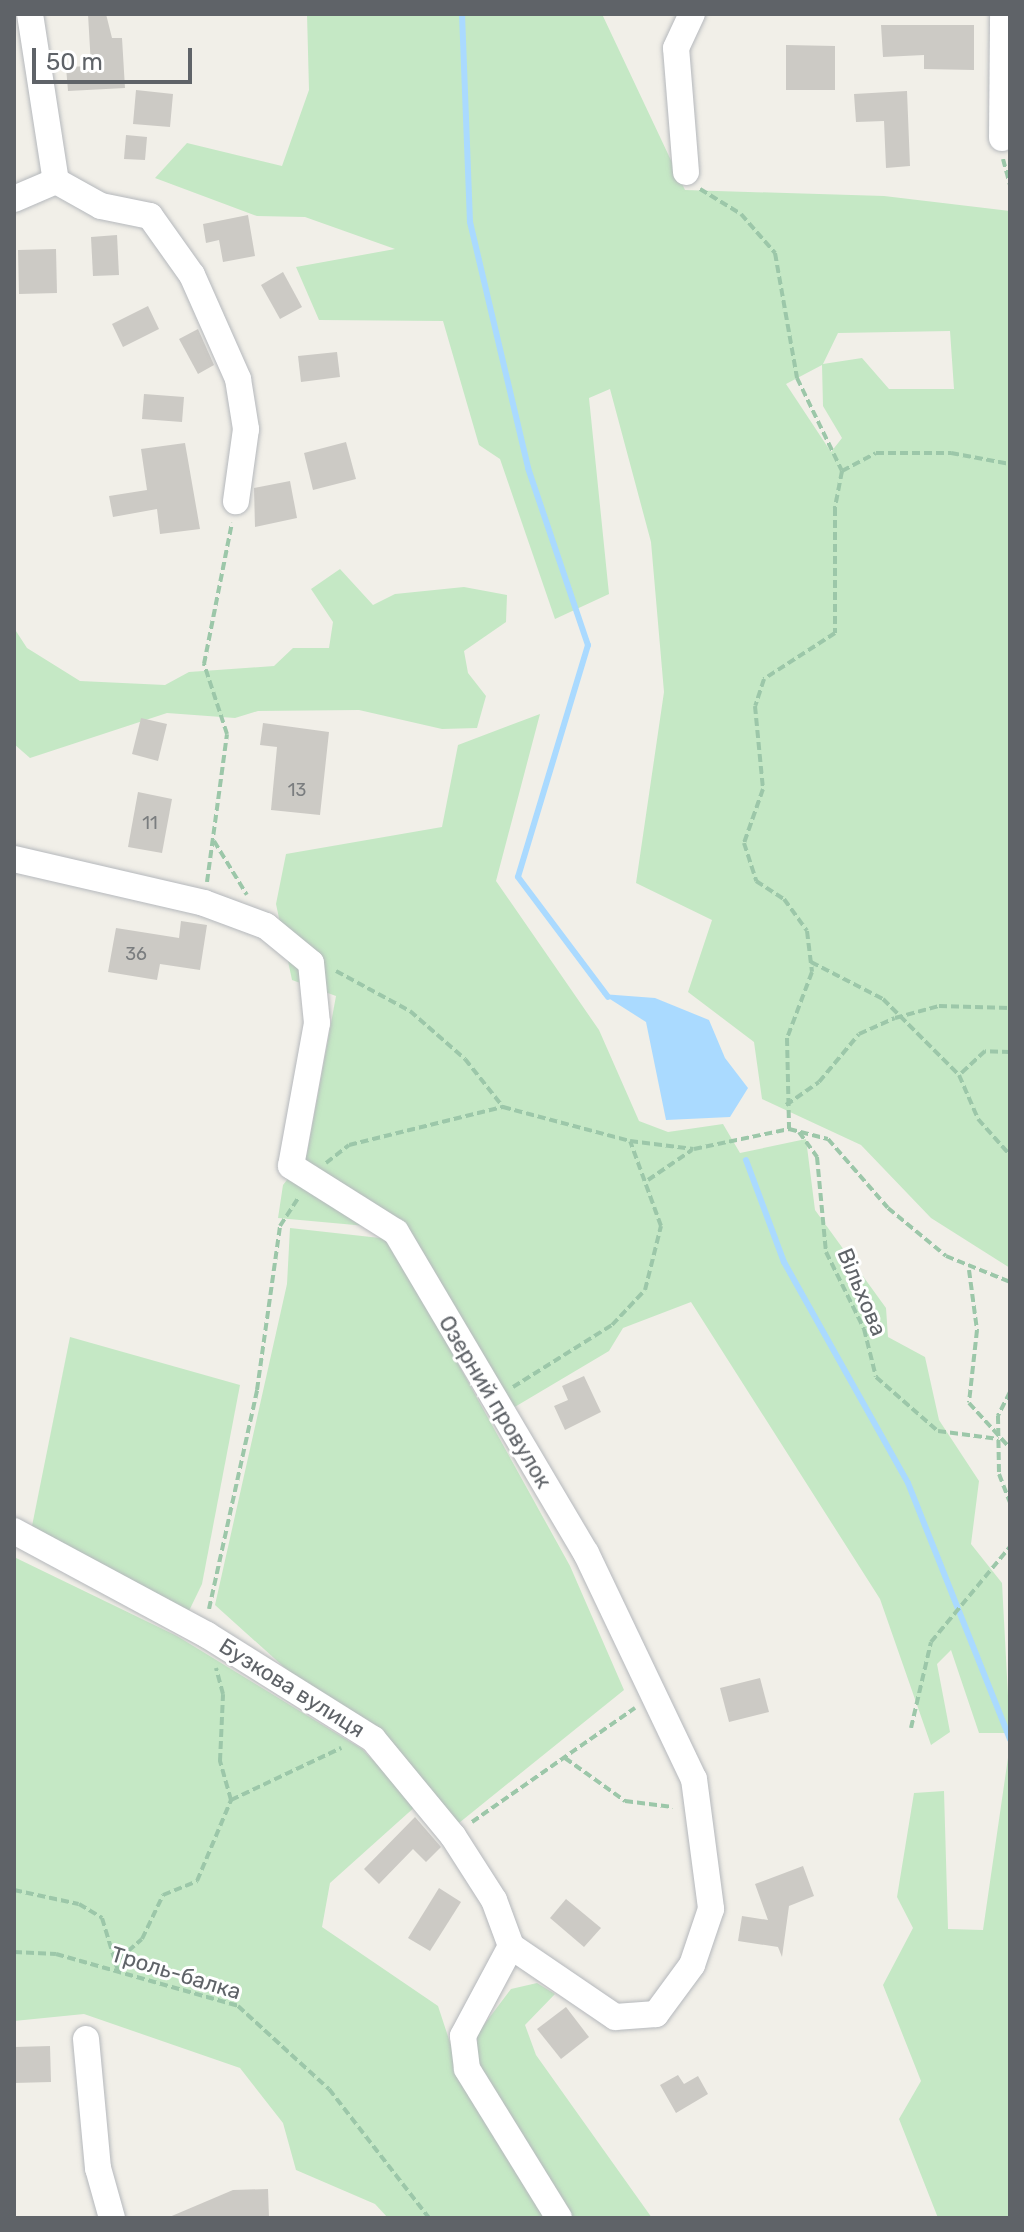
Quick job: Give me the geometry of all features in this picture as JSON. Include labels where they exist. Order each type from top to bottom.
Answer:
[{"type":"street","points":[[30,14],[56,181]]},
{"type":"street","points":[[686,172],[676,48],[692,14]]},
{"type":"street","points":[[1002,138],[1003,14]]},
{"type":"street","points":[[14,199],[56,181]]},
{"type":"street","points":[[56,181],[101,206],[150,216],[192,275],[238,379],[246,429],[236,501]]},
{"type":"street","points":[[14,859],[204,903],[266,926],[311,963],[317,1023],[291,1166],[308,1182]]},
{"type":"street","name":"Озерний провулок","points":[[308,1182],[396,1232],[491,1400],[586,1553],[703,1811],[711,1909],[692,1965],[656,2014],[615,2017],[511,1946]]},
{"type":"street","name":"Бузкова вулиця","points":[[14,1531],[207,1635],[373,1739],[453,1836],[494,1900],[511,1946]]},
{"type":"street","points":[[511,1946],[463,2036],[467,2069],[559,2218]]},
{"type":"street","points":[[86,2039],[98,2168],[112,2218]]},
{"type":"path","points":[[686,172],[709,201],[741,214],[775,253],[797,378],[842,471],[835,508],[835,633],[764,679],[754,731],[763,789],[744,843],[756,881],[784,899],[807,931],[811,962],[787,1038],[786,1105],[789,1129]]},
{"type":"path","points":[[842,471],[876,453],[951,453],[1010,464]]},
{"type":"path","points":[[204,903],[227,734],[204,664],[236,501]]},
{"type":"path","points":[[213,839],[266,926]]},
{"type":"path","points":[[811,962],[903,1015],[959,1075],[978,1119],[1010,1155]]},
{"type":"path","points":[[311,963],[364,981],[410,1011],[465,1059],[503,1107]]},
{"type":"path","points":[[786,1105],[819,1082],[859,1034],[903,1015],[939,1006],[1010,1008]]},
{"type":"path","points":[[959,1075],[985,1051],[1010,1052]]},
{"type":"path","points":[[119,1959],[142,1939],[163,1895],[197,1881],[231,1800],[219,1751],[223,1694],[207,1635],[257,1390],[280,1226],[308,1182],[349,1145],[503,1107],[630,1141],[694,1149],[789,1129],[828,1139],[888,1208],[969,1270],[1010,1282]]},
{"type":"path","name":"Вільхова","points":[[799,1132],[817,1157],[826,1252],[864,1329],[876,1377],[938,1431],[998,1439]]},
{"type":"path","points":[[491,1400],[612,1325],[645,1290],[661,1226],[648,1180],[630,1141]]},
{"type":"path","points":[[648,1180],[694,1149]]},
{"type":"path","points":[[969,1270],[977,1330],[969,1403],[998,1439],[1010,1448]]},
{"type":"path","points":[[1010,1392],[998,1439],[999,1474],[1010,1502]]},
{"type":"path","points":[[911,1728],[931,1642],[949,1612],[963,1603],[1010,1547]]},
{"type":"path","points":[[453,1836],[649,1696]]},
{"type":"path","points":[[231,1800],[293,1764],[373,1739]]},
{"type":"path","points":[[565,1758],[625,1801],[703,1811]]},
{"type":"path","points":[[14,1890],[79,1904],[102,1918],[119,1959],[118,1971]]},
{"type":"path","name":"Троль-балка","points":[[14,1952],[56,1954],[238,2006],[269,2030],[329,2089],[429,2218]]},
{"type":"green space","points":[[307,14],[602,14],[685,190],[884,196],[1010,211],[1010,1268],[931,1218],[861,1145],[762,1099],[754,1042],[688,992],[712,920],[636,883],[664,692],[651,542],[610,389],[589,398],[609,594],[555,619],[500,459],[479,445],[443,321],[319,320],[296,267],[395,249],[305,217],[257,216],[155,178],[187,143],[282,166],[309,90]],"holes":[[[950,331],[954,389],[889,389],[862,358],[823,364],[838,333]],[[822,365],[823,406],[842,438],[831,452],[786,384]]]},
{"type":"green space","points":[[340,569],[373,605],[395,594],[464,587],[507,595],[506,622],[464,651],[468,673],[486,696],[477,728],[442,729],[359,710],[258,711],[235,718],[167,713],[30,758],[14,744],[14,628],[27,648],[80,681],[165,685],[189,672],[274,666],[293,648],[329,648],[333,622],[311,589]]},
{"type":"green space","points":[[540,714],[496,881],[599,1030],[639,1121],[668,1132],[723,1124],[740,1153],[806,1139],[815,1210],[886,1308],[888,1337],[925,1357],[939,1420],[979,1481],[971,1544],[1002,1583],[1010,1733],[979,1733],[951,1650],[937,1664],[950,1732],[931,1745],[880,1599],[691,1302],[623,1328],[609,1351],[513,1408],[410,1230],[278,1218],[283,1185],[307,1154],[336,996],[292,980],[276,904],[286,854],[442,827],[458,745]]},
{"type":"green space","points":[[290,1228],[389,1239],[570,1566],[624,1690],[454,1827],[377,1726],[295,1677],[215,1605],[287,1284]]},
{"type":"green space","points":[[70,1337],[240,1385],[202,1584],[187,1615],[32,1526]]},
{"type":"green space","points":[[14,1557],[177,1636],[362,1749],[417,1805],[330,1883],[322,1927],[438,2006],[465,2088],[545,2218],[388,2218],[375,2204],[296,2170],[283,2123],[240,2068],[84,2014],[14,2021]]},
{"type":"green space","points":[[1010,1744],[1010,2218],[938,2218],[899,2119],[921,2081],[883,1985],[913,1928],[897,1897],[914,1793],[944,1791],[948,1929],[983,1930]]},
{"type":"green space","points":[[537,1983],[555,1994],[525,2025],[536,2055],[652,2218],[570,2218],[477,2069],[477,2034],[511,1989]]},
{"type":"water","points":[[602,994],[655,998],[709,1020],[725,1058],[748,1088],[730,1117],[666,1120],[646,1022]]},
{"type":"building","points":[[88,14],[106,14],[112,38],[122,38],[125,88],[68,91],[66,67],[91,66]]},
{"type":"building","points":[[881,25],[974,25],[974,70],[924,69],[924,55],[883,57]]},
{"type":"building","points":[[786,45],[835,46],[835,90],[786,90]]},
{"type":"building","points":[[136,90],[173,94],[170,127],[133,124]]},
{"type":"building","points":[[907,91],[910,166],[886,168],[884,121],[856,122],[854,94]]},
{"type":"building","points":[[126,135],[147,137],[145,160],[124,159]]},
{"type":"building","points":[[248,215],[255,256],[223,262],[219,240],[206,243],[203,224]]},
{"type":"building","points":[[117,235],[119,275],[93,276],[91,237]]},
{"type":"building","points":[[56,249],[57,293],[19,294],[18,250]]},
{"type":"building","points":[[283,272],[302,307],[280,319],[261,285]]},
{"type":"building","points":[[148,306],[159,329],[123,347],[112,324]]},
{"type":"building","points":[[198,329],[214,365],[198,374],[179,339]]},
{"type":"building","points":[[337,352],[340,377],[301,382],[298,356]]},
{"type":"building","points":[[144,394],[184,397],[182,422],[142,419]]},
{"type":"building","points":[[346,442],[356,479],[313,490],[304,453]]},
{"type":"building","points":[[185,443],[200,529],[160,534],[157,509],[113,517],[109,496],[147,490],[141,449]]},
{"type":"building","points":[[290,481],[297,518],[255,527],[254,488]]},
{"type":"building","points":[[141,718],[167,724],[158,761],[132,754]]},
{"type":"building","points":[[263,723],[329,732],[320,815],[271,810],[277,747],[260,745]]},
{"type":"building","points":[[138,792],[172,799],[162,853],[128,847]]},
{"type":"building","points":[[181,921],[207,925],[200,970],[160,964],[157,980],[108,972],[116,928],[179,938]]},
{"type":"building","points":[[584,1376],[601,1412],[565,1430],[554,1406],[568,1400],[562,1386]]},
{"type":"building","points":[[760,1678],[769,1712],[729,1722],[720,1688]]},
{"type":"building","points":[[415,1817],[441,1847],[426,1862],[413,1849],[379,1884],[364,1869]]},
{"type":"building","points":[[803,1866],[814,1896],[789,1906],[782,1957],[778,1947],[738,1941],[742,1916],[768,1920],[755,1884]]},
{"type":"building","points":[[439,1888],[461,1902],[430,1951],[408,1938]]},
{"type":"building","points":[[566,1899],[601,1928],[584,1947],[550,1918]]},
{"type":"building","points":[[566,2007],[589,2037],[561,2059],[537,2029]]},
{"type":"building","points":[[50,2046],[51,2082],[14,2083],[14,2047]]},
{"type":"building","points":[[678,2075],[684,2084],[698,2076],[708,2094],[676,2113],[660,2085]]},
{"type":"building","points":[[268,2189],[269,2218],[167,2218],[233,2190]]},
{"type":"waterway","points":[[462,14],[470,222],[528,468],[588,645],[518,877],[608,997]]},
{"type":"waterway","points":[[746,1160],[784,1262],[908,1483],[1010,1739]]}]
